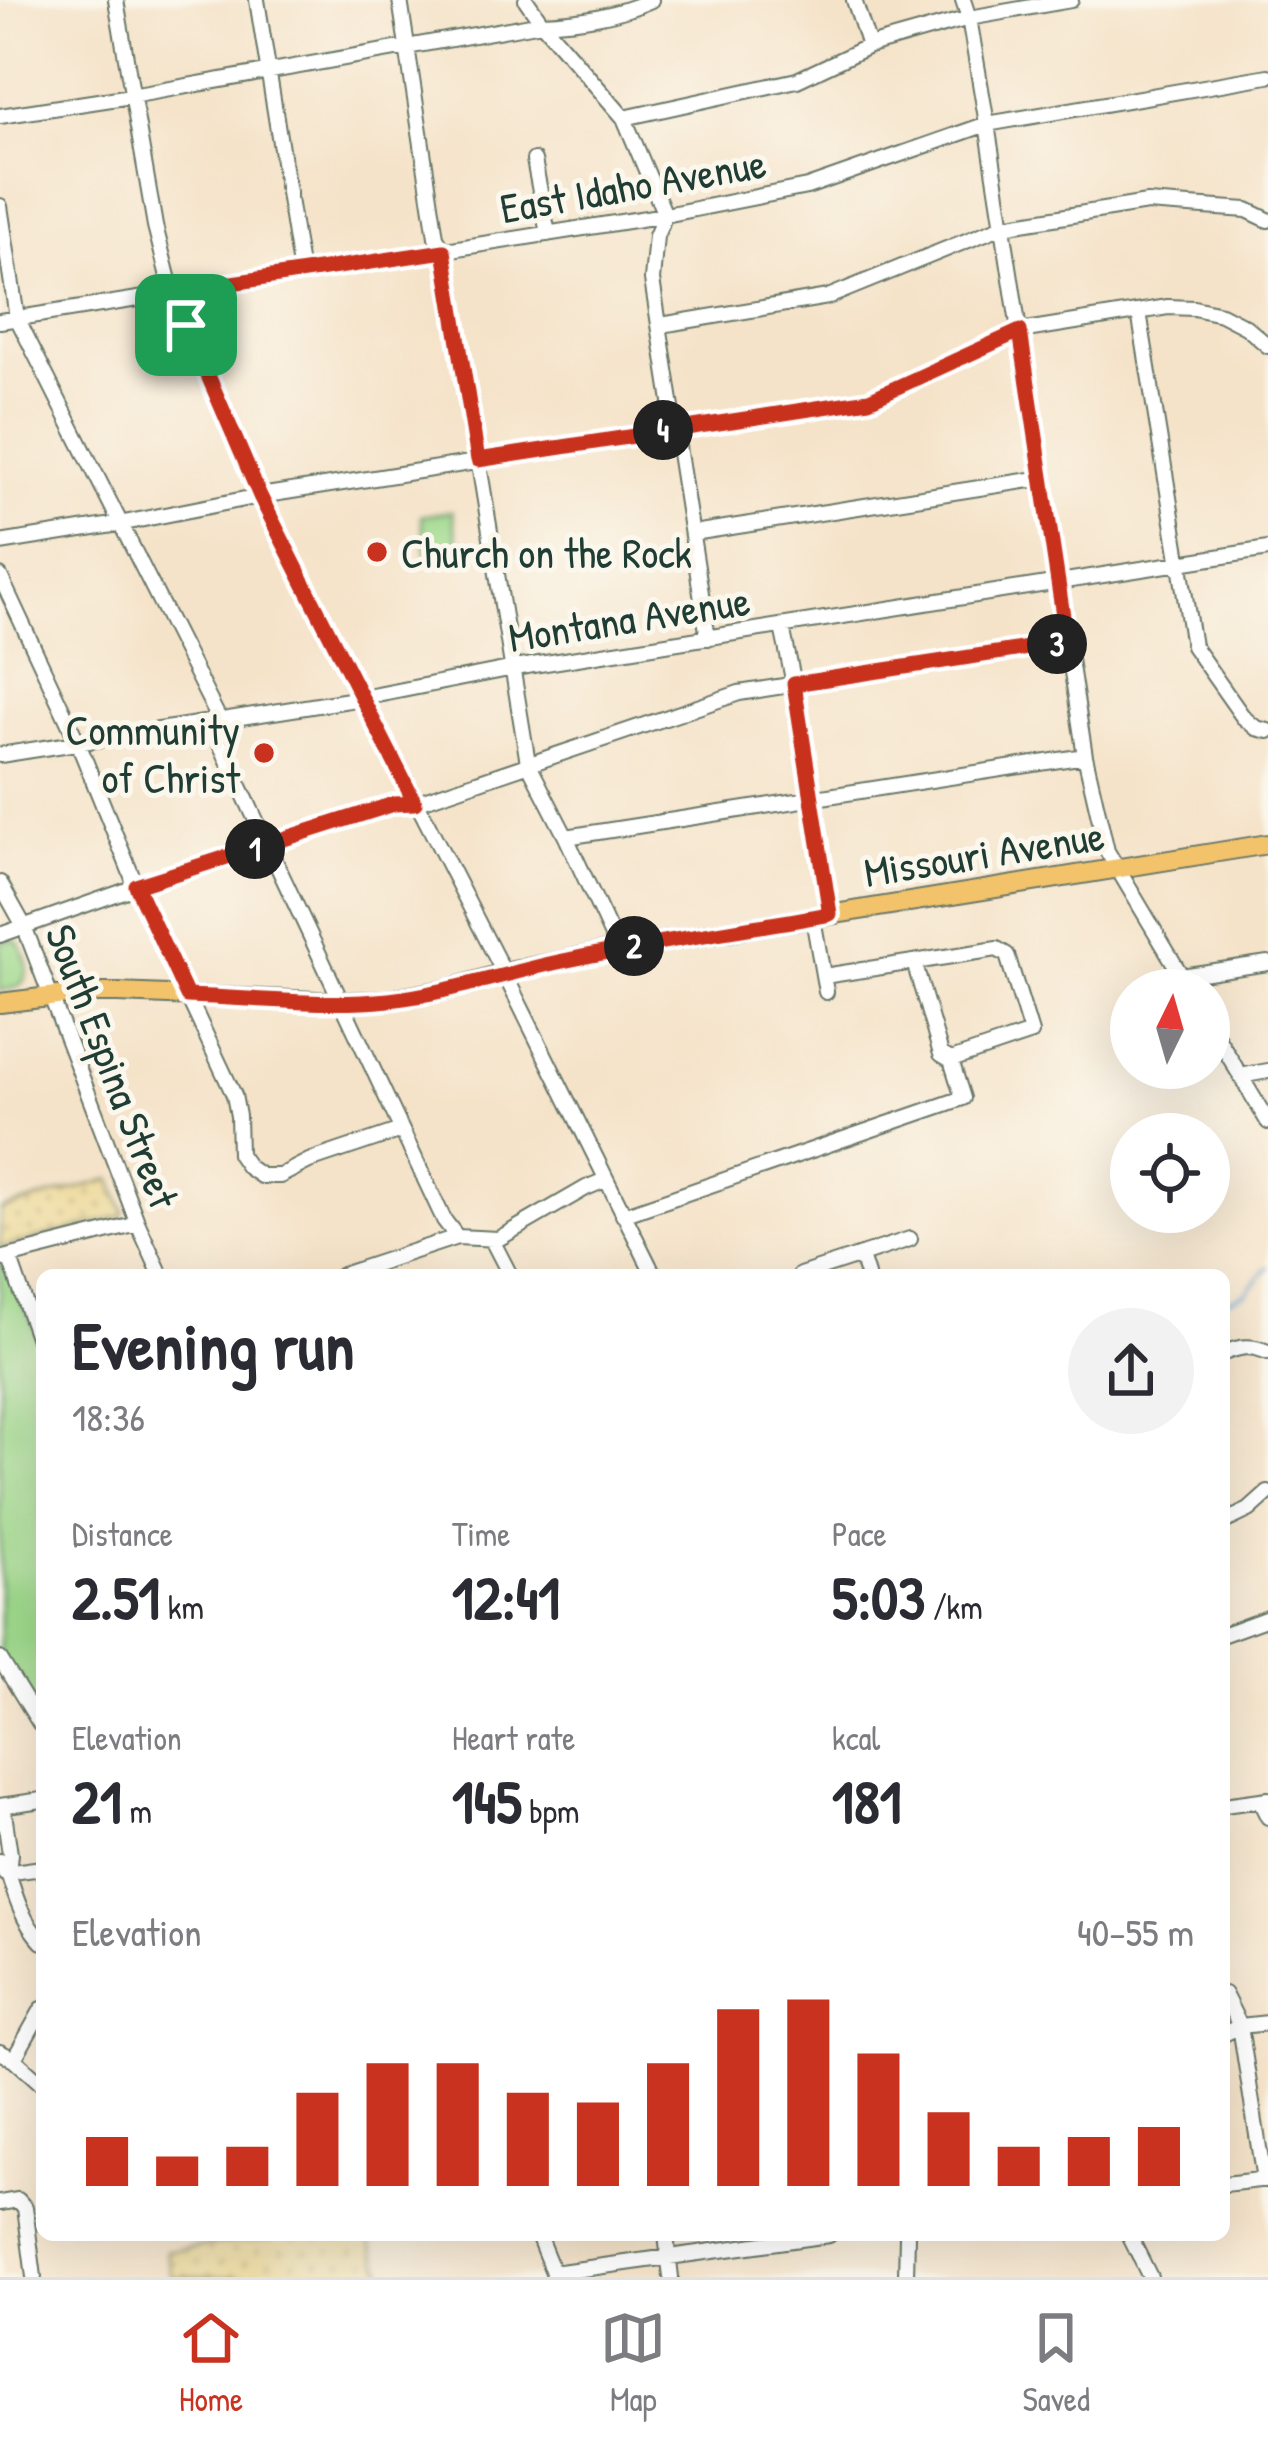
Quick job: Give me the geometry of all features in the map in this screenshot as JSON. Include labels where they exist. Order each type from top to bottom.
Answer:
[{"type":"main road","name":"Missouri Avenue","points":[[0,1003],[118,993],[343,1002],[424,995],[618,949],[1268,844]]},
{"type":"street","points":[[116,0],[155,226],[172,292],[260,496],[651,1269]]},
{"type":"street","points":[[257,0],[301,273]]},
{"type":"street","points":[[400,0],[436,238],[444,251],[528,763],[618,949]]},
{"type":"street","points":[[526,0],[623,118],[665,215],[656,236],[652,280],[708,638]]},
{"type":"street","points":[[0,116],[542,23],[582,21],[651,0]]},
{"type":"street","points":[[854,0],[869,46]]},
{"type":"street","points":[[963,0],[987,124],[1085,756],[1107,851],[1177,969]]},
{"type":"street","points":[[623,118],[797,80],[869,46],[969,18],[1071,0]]},
{"type":"street","name":"East Idaho Avenue","points":[[0,321],[665,215],[807,187],[987,124],[1268,76]]},
{"type":"street","points":[[534,160],[548,234]]},
{"type":"street","points":[[661,325],[828,298],[1003,226],[1147,203],[1246,210],[1268,220]]},
{"type":"street","points":[[0,206],[17,318],[219,719],[215,733],[266,845],[444,1220],[457,1237]]},
{"type":"street","points":[[0,543],[478,460],[869,400],[1020,331],[1139,312],[1177,307],[1212,311],[1238,322],[1268,346]]},
{"type":"street","points":[[1139,312],[1194,649],[1243,717],[1268,731]]},
{"type":"street","points":[[693,533],[1043,478]]},
{"type":"street","name":"Montana Avenue","points":[[0,755],[1268,549]]},
{"type":"street","points":[[0,575],[78,742],[136,886],[234,1095],[242,1162],[271,1178],[401,1130]]},
{"type":"street","points":[[782,627],[811,797],[825,984],[914,962],[997,949],[1007,955],[1031,1033],[951,1060]]},
{"type":"street","points":[[0,935],[136,886],[394,804],[415,803],[740,693],[1067,642]]},
{"type":"street","points":[[566,837],[1085,756]]},
{"type":"street","name":"South Espina Street","points":[[0,883],[24,926],[158,1269]]},
{"type":"street","points":[[623,1215],[964,1098],[951,1060],[941,1054],[914,962]]},
{"type":"street","points":[[1228,969],[1268,963]]},
{"type":"street","points":[[1230,1059],[1268,1122]]},
{"type":"street","points":[[1240,1076],[1268,1071]]},
{"type":"street","points":[[360,1269],[457,1237],[492,1240],[506,1236],[605,1180]]},
{"type":"street","points":[[3,1258],[138,1224]]},
{"type":"street","points":[[819,1269],[910,1239]]},
{"type":"street","points":[[492,1240],[507,1269]]},
{"type":"street","points":[[861,1256],[865,1269]]},
{"type":"street","points":[[3,1258],[11,1262],[36,1334]]},
{"type":"street","points":[[1230,1351],[1242,1346],[1268,1352]]},
{"type":"street","points":[[1230,1519],[1250,1510],[1268,1493]]},
{"type":"street","points":[[1230,1632],[1268,1618]]},
{"type":"street","points":[[0,1659],[36,1717]]},
{"type":"street","points":[[1230,1804],[1264,1800],[1268,1817]]},
{"type":"street","points":[[36,1801],[2,1806],[10,1854],[3,1869],[36,1935]]},
{"type":"street","points":[[3,1869],[36,1868]]},
{"type":"street","points":[[1230,2006],[1240,2026],[1266,2180],[1230,2184]]},
{"type":"street","points":[[36,2017],[7,2055],[36,2079]]},
{"type":"street","points":[[1230,2031],[1268,2023]]},
{"type":"street","points":[[0,2203],[18,2200],[26,2209],[34,2277]]},
{"type":"street","points":[[540,2241],[554,2275],[785,2241]]},
{"type":"street","points":[[667,2241],[671,2277]]},
{"type":"street","points":[[906,2277],[907,2241]]},
{"type":"street","points":[[1132,2241],[1150,2277]]},
{"type":"sand","points":[[111,1179],[124,1212],[121,1217],[0,1248],[0,1210]]},
{"type":"sand","points":[[241,2241],[371,2241],[385,2277],[172,2277],[167,2251]]},
{"type":"green space","points":[[452,511],[459,551],[427,556],[421,516]]},
{"type":"green space","points":[[12,939],[20,944],[27,972],[18,987],[0,991],[0,943]]},
{"type":"green space","points":[[5,1258],[36,1332],[36,1716],[0,1657],[0,1259]]},
{"type":"waterway","points":[[1230,1299],[1246,1293],[1268,1267]]},
{"type":"place","name":"Church on the Rock","points":[[377,552]]},
{"type":"place","name":"Community of Christ","points":[[264,753]]},
{"type":"route","points":[[444,251],[478,460],[869,400],[1020,331],[1067,642],[794,684],[830,914],[618,949],[388,1000],[187,996],[136,886],[394,804],[415,803],[260,496],[186,325],[172,292],[444,251]]}]
